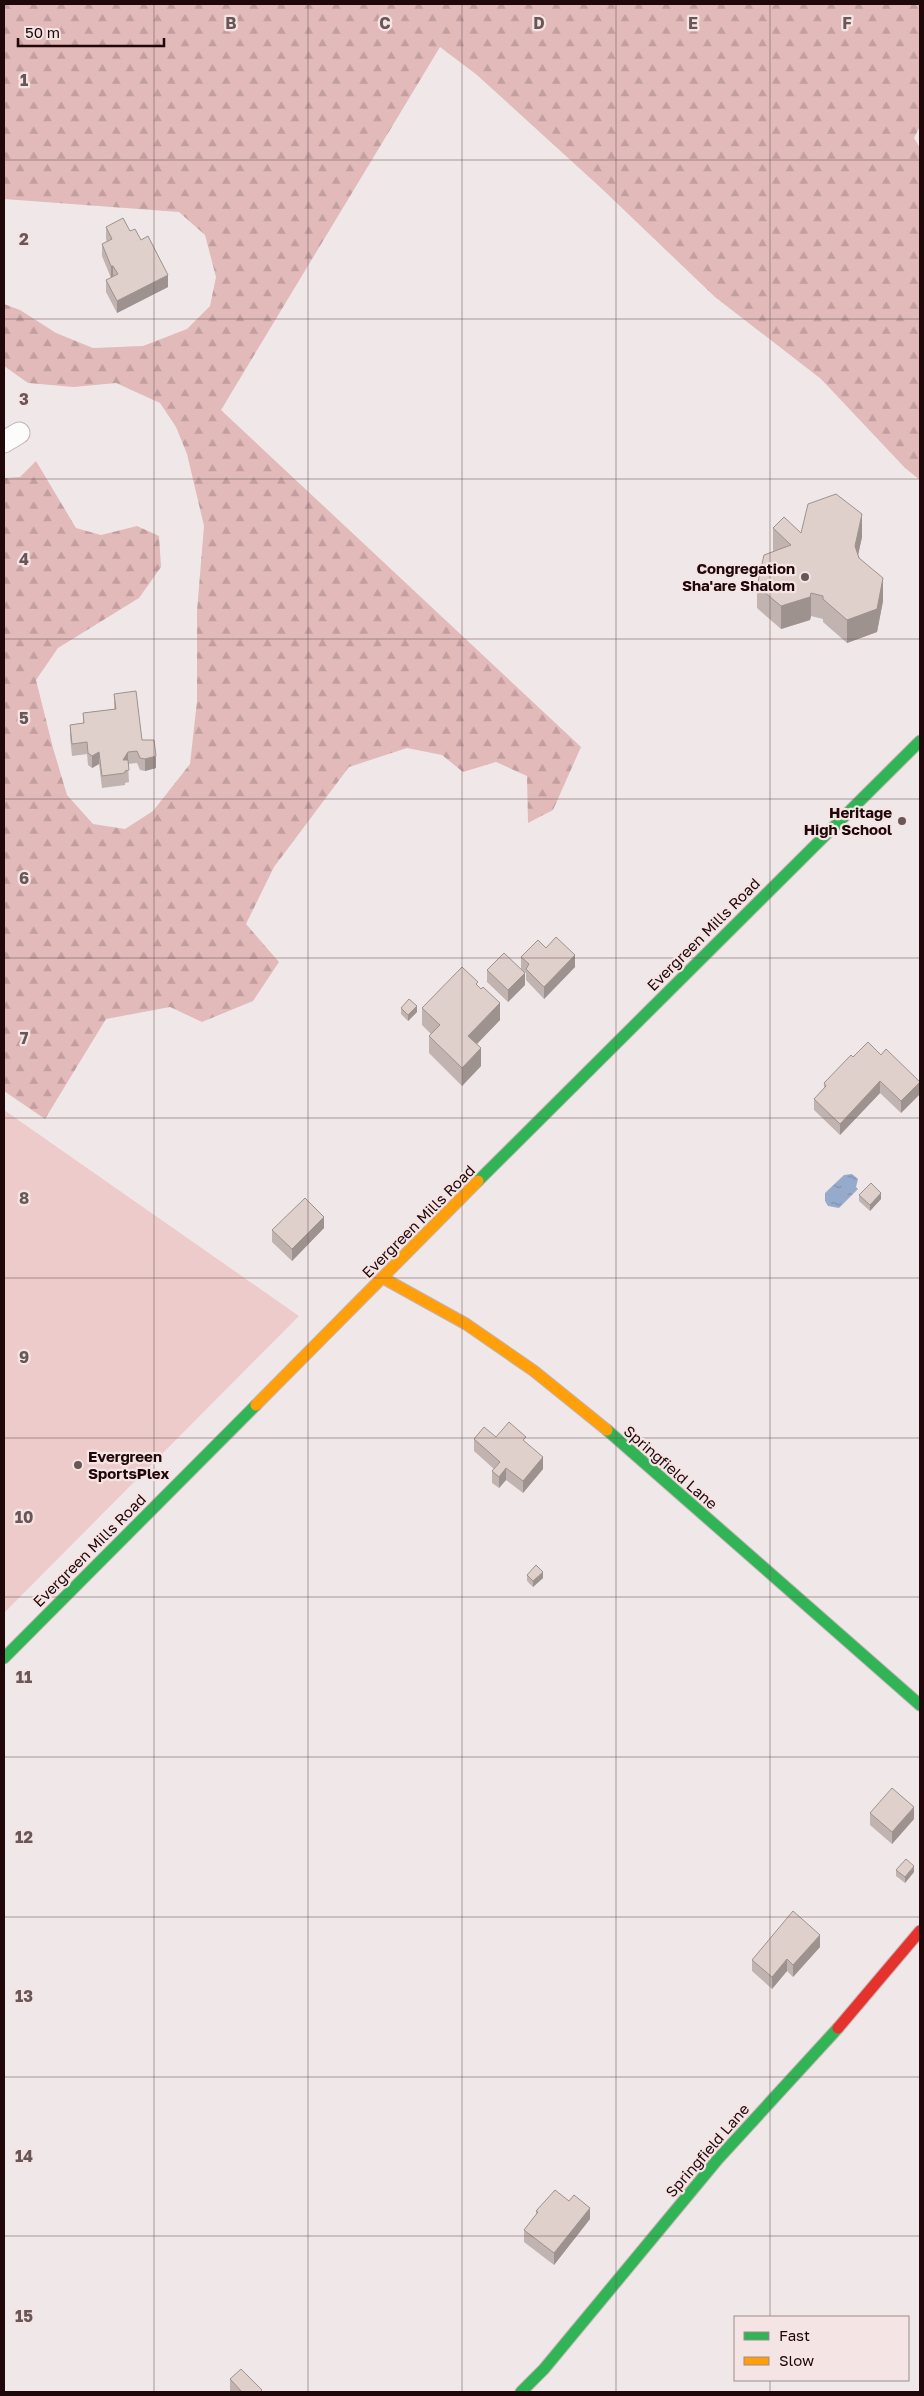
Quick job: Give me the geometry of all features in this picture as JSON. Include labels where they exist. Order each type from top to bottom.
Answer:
[{"type":"main road","name":"Evergreen Mills Road","points":[[4,1658],[743,915],[855,808],[920,741]]},
{"type":"main road","name":"Springfield Lane","points":[[383,1278],[466,1324],[534,1371],[586,1412],[920,1705]]},
{"type":"main road","name":"Springfield Lane","points":[[521,2392],[544,2369],[718,2159],[847,2018],[920,1932]]},
{"type":"green space","points":[[4,4],[920,4],[920,126],[914,138],[920,148],[920,480],[905,468],[821,379],[715,297],[601,188],[477,75],[440,47],[221,410],[581,747],[553,810],[528,823],[527,776],[496,762],[463,772],[442,755],[407,748],[349,767],[274,867],[246,924],[279,962],[253,1001],[202,1022],[170,1007],[106,1019],[45,1119],[4,1091],[4,478],[20,477],[36,461],[76,528],[101,535],[137,526],[159,536],[161,567],[139,598],[58,648],[36,680],[67,795],[93,824],[125,829],[153,811],[190,764],[197,701],[197,611],[204,526],[187,454],[176,427],[160,403],[116,383],[74,387],[28,383],[4,366],[4,304],[20,310],[56,333],[93,348],[143,346],[187,329],[210,306],[216,277],[205,235],[179,212],[4,199]]},
{"type":"shaded area","name":"Evergreen SportsPlex","points":[[4,1110],[299,1316],[4,1613]]},
{"type":"water","points":[[852,1174],[858,1179],[856,1187],[858,1189],[839,1208],[828,1206],[825,1201],[825,1193],[844,1175]]},
{"type":"building","points":[[123,218],[130,231],[135,229],[141,240],[148,236],[168,275],[117,301],[106,280],[118,274],[113,266],[111,266],[102,244],[112,239],[106,227]]},
{"type":"building","points":[[836,494],[862,514],[855,546],[859,558],[883,578],[877,609],[847,620],[823,599],[823,596],[811,593],[810,597],[781,606],[757,586],[764,555],[791,545],[773,528],[784,517],[801,533],[808,504]]},
{"type":"building","points":[[136,691],[142,740],[154,740],[156,756],[145,759],[140,758],[137,751],[128,752],[123,760],[128,760],[129,770],[125,771],[125,773],[102,776],[99,752],[92,756],[88,753],[87,742],[72,744],[70,725],[84,723],[83,713],[116,709],[114,694]]},
{"type":"building","points":[[556,937],[575,955],[544,987],[526,969],[529,964],[521,957],[538,940],[546,948]]},
{"type":"building","points":[[504,953],[525,973],[508,990],[487,970]]},
{"type":"building","points":[[462,967],[478,982],[476,984],[481,989],[483,987],[500,1003],[468,1036],[481,1048],[462,1068],[429,1036],[440,1025],[422,1008]]},
{"type":"building","points":[[409,999],[417,1006],[408,1015],[401,1008]]},
{"type":"building","points":[[868,1042],[881,1055],[886,1049],[920,1082],[901,1101],[880,1081],[840,1124],[814,1099],[826,1086],[824,1083],[851,1055],[853,1057]]},
{"type":"building","points":[[871,1183],[881,1193],[870,1205],[859,1195]]},
{"type":"building","points":[[305,1198],[324,1217],[292,1249],[272,1230]]},
{"type":"building","points":[[509,1422],[526,1437],[523,1440],[543,1457],[523,1481],[506,1468],[499,1477],[492,1471],[500,1462],[474,1439],[484,1427],[496,1437]]},
{"type":"building","points":[[536,1565],[543,1572],[533,1581],[527,1575]]},
{"type":"building","points":[[892,1788],[914,1807],[892,1832],[870,1813]]},
{"type":"building","points":[[906,1859],[914,1866],[905,1877],[896,1870]]},
{"type":"building","points":[[793,1911],[820,1935],[793,1965],[787,1959],[772,1977],[752,1960]]},
{"type":"building","points":[[555,2190],[569,2201],[574,2195],[590,2208],[554,2253],[524,2230],[538,2212],[536,2211]]},
{"type":"building","points":[[241,2369],[262,2390],[260,2392],[242,2392],[230,2379]]},
{"type":"traffic: fast","points":[[478,1181],[920,741]]},
{"type":"traffic: fast","points":[[4,1658],[256,1405]]},
{"type":"traffic: fast","points":[[607,1430],[920,1705]]},
{"type":"traffic: fast","points":[[521,2392],[544,2369],[718,2159],[838,2028]]},
{"type":"traffic: slow","points":[[256,1405],[478,1181]]},
{"type":"traffic: slow","points":[[383,1278],[466,1324],[534,1371],[607,1430]]},
{"type":"traffic: jam","points":[[838,2028],[920,1931]]},
{"type":"place","name":"Congregation Sha'are Shalom","points":[[805,577]]},
{"type":"place","name":"Heritage High School","points":[[902,821]]},
{"type":"place","name":"Evergreen SportsPlex","points":[[78,1465]]}]
